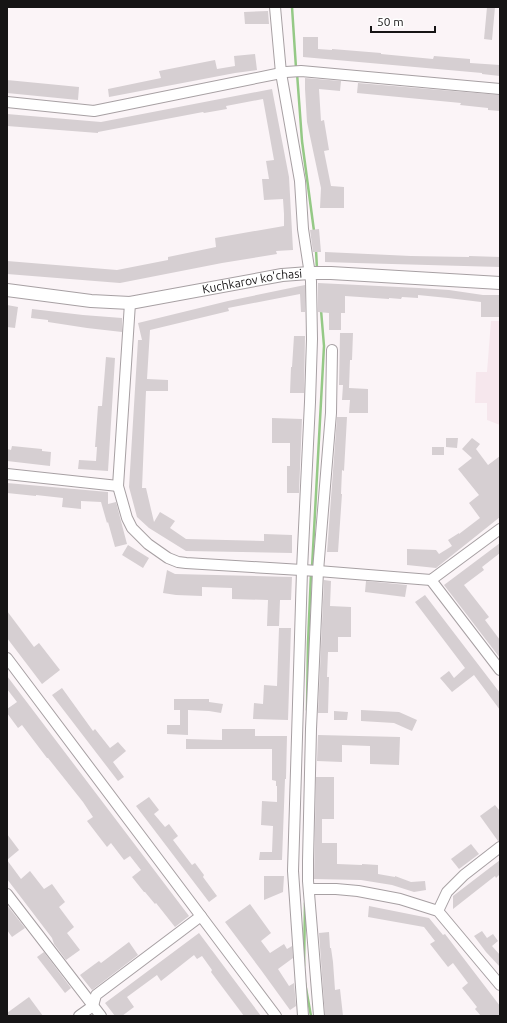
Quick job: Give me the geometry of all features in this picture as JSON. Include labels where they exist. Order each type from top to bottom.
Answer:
[{"type":"main road","name":"Kuchkarov ko'chasi","points":[[7,290],[91,301],[130,304],[282,275],[309,273],[500,283]]},
{"type":"street","points":[[275,7],[283,72],[300,181],[303,229],[311,281],[312,339],[293,871],[303,1016]]},
{"type":"street","points":[[7,102],[94,111],[283,72],[301,71],[500,89]]},
{"type":"street","points":[[130,304],[118,486],[127,518],[132,528],[148,544],[168,558],[186,563],[431,580],[500,528]]},
{"type":"street","points":[[319,1016],[308,861],[317,571],[330,413],[332,350]]},
{"type":"street","points":[[7,474],[118,486]]},
{"type":"street","points":[[431,580],[500,670]]},
{"type":"street","points":[[7,658],[276,1016]]},
{"type":"street","points":[[438,911],[447,892],[464,875],[500,847]]},
{"type":"street","points":[[309,889],[358,891],[400,899],[438,911],[500,985]]},
{"type":"street","points":[[7,894],[101,1016]]},
{"type":"street","points":[[79,1016],[93,1006],[96,995],[201,916]]},
{"type":"shaded area","points":[[491,321],[500,321],[500,425],[487,420],[487,403],[475,403],[476,372],[487,372]]},
{"type":"building","points":[[487,7],[495,7],[492,40],[484,39]]},
{"type":"building","points":[[268,11],[269,24],[245,24],[244,12]]},
{"type":"building","points":[[303,37],[318,37],[318,49],[381,53],[433,59],[434,56],[470,59],[470,63],[500,65],[500,76],[482,73],[303,57]]},
{"type":"building","points":[[255,54],[257,70],[109,97],[108,89],[161,78],[159,71],[215,60],[217,69],[235,66],[234,56]]},
{"type":"building","points":[[305,78],[341,81],[340,91],[319,89],[321,121],[324,120],[329,150],[324,151],[331,186],[344,187],[344,208],[320,208],[321,188],[307,122]]},
{"type":"building","points":[[7,80],[79,87],[78,100],[7,93]]},
{"type":"building","points":[[358,83],[500,95],[500,111],[460,105],[461,103],[357,93]]},
{"type":"building","points":[[272,89],[289,177],[293,250],[276,251],[277,254],[120,283],[7,274],[7,261],[117,270],[168,260],[168,257],[216,247],[215,238],[284,226],[284,214],[283,199],[264,200],[262,179],[269,179],[266,161],[274,160],[263,99],[226,106],[227,109],[203,112],[98,133],[7,126],[7,114],[101,122]]},
{"type":"building","points":[[319,229],[321,252],[313,252],[310,230]]},
{"type":"building","points":[[325,252],[411,256],[500,257],[500,267],[325,262]]},
{"type":"building","points":[[318,283],[419,288],[449,290],[483,295],[500,295],[500,317],[481,317],[481,302],[418,295],[418,298],[402,297],[401,299],[345,296],[345,313],[341,313],[341,330],[329,330],[329,313],[318,312]]},
{"type":"building","points":[[305,285],[305,312],[301,312],[300,294],[228,308],[229,311],[150,330],[147,379],[168,380],[168,391],[146,391],[142,488],[146,488],[154,522],[160,512],[175,521],[170,528],[186,539],[264,541],[264,534],[292,535],[292,553],[186,551],[149,528],[137,517],[129,487],[138,340],[142,340],[138,323],[228,301]]},
{"type":"building","points":[[7,305],[18,307],[15,328],[7,327]]},
{"type":"building","points":[[32,309],[122,318],[122,332],[48,322],[48,320],[31,318]]},
{"type":"building","points":[[340,333],[353,333],[349,388],[368,389],[368,413],[349,413],[350,400],[342,400],[343,385],[339,385]]},
{"type":"building","points":[[294,336],[305,336],[304,393],[290,393]]},
{"type":"building","points":[[106,357],[115,358],[108,471],[78,469],[79,460],[96,461],[97,447],[95,447],[98,406],[102,406]]},
{"type":"building","points":[[337,417],[347,417],[344,471],[342,470],[338,552],[327,552]]},
{"type":"building","points":[[272,418],[302,419],[299,493],[287,493],[287,466],[290,466],[290,443],[272,443]]},
{"type":"building","points":[[446,438],[458,438],[457,448],[446,447]]},
{"type":"building","points":[[472,438],[480,444],[476,449],[488,465],[500,456],[500,517],[436,568],[407,565],[407,549],[436,550],[439,554],[452,546],[448,540],[459,534],[480,518],[469,503],[479,495],[458,469],[472,458],[462,449]]},
{"type":"building","points":[[12,446],[42,449],[42,451],[51,452],[50,466],[7,461],[7,449],[11,450]]},
{"type":"building","points":[[432,447],[444,447],[444,455],[432,455]]},
{"type":"building","points":[[7,483],[108,492],[108,504],[116,502],[127,544],[115,547],[101,502],[81,501],[81,509],[62,507],[63,498],[7,493]]},
{"type":"building","points":[[500,543],[500,553],[482,567],[484,570],[464,585],[489,617],[485,620],[500,640],[500,658],[444,585]]},
{"type":"building","points":[[128,545],[149,558],[143,568],[122,555]]},
{"type":"building","points":[[167,570],[175,574],[292,577],[291,600],[280,600],[279,626],[267,626],[268,600],[232,599],[232,588],[202,587],[202,596],[163,593]]},
{"type":"building","points":[[324,580],[331,581],[330,606],[351,607],[351,637],[338,637],[338,652],[328,652],[328,713],[318,713]]},
{"type":"building","points":[[366,581],[407,585],[405,597],[365,592]]},
{"type":"building","points":[[425,595],[500,693],[500,710],[474,675],[452,692],[440,678],[449,671],[454,678],[465,668],[415,602]]},
{"type":"building","points":[[7,611],[34,647],[39,643],[60,670],[42,684],[7,638]]},
{"type":"building","points":[[279,628],[291,628],[288,720],[253,719],[254,703],[263,704],[264,685],[277,686]]},
{"type":"building","points":[[7,676],[189,916],[175,927],[156,903],[155,904],[132,877],[141,870],[130,856],[124,860],[111,843],[107,847],[87,821],[93,817],[83,802],[22,725],[18,728],[7,713],[7,709],[17,702],[7,689]]},
{"type":"building","points":[[62,688],[93,731],[95,729],[110,748],[118,742],[126,751],[113,762],[124,777],[118,781],[52,695]]},
{"type":"building","points":[[174,699],[209,699],[209,702],[223,704],[221,713],[188,710],[188,735],[167,734],[167,725],[180,725],[180,710],[174,710]]},
{"type":"building","points":[[361,710],[399,712],[417,720],[412,731],[394,723],[361,721]]},
{"type":"building","points":[[334,711],[348,712],[347,720],[334,720]]},
{"type":"building","points":[[222,729],[255,729],[255,736],[287,736],[282,860],[259,860],[260,852],[272,852],[273,826],[261,825],[262,801],[277,802],[276,781],[272,780],[272,749],[186,749],[186,739],[222,740]]},
{"type":"building","points":[[318,735],[400,737],[399,765],[370,764],[370,746],[342,745],[342,762],[317,761]]},
{"type":"building","points":[[316,777],[334,777],[334,819],[322,819],[322,843],[337,843],[337,864],[378,865],[378,874],[395,876],[411,882],[425,881],[426,890],[414,892],[392,885],[361,880],[314,879]]},
{"type":"building","points":[[149,797],[159,810],[154,814],[165,827],[169,824],[178,836],[173,840],[192,865],[195,863],[217,896],[209,902],[136,806]]},
{"type":"building","points":[[495,805],[500,811],[500,841],[498,841],[480,816]]},
{"type":"building","points":[[7,834],[19,850],[7,860]]},
{"type":"building","points":[[471,844],[479,854],[459,869],[451,859]]},
{"type":"building","points":[[7,860],[21,879],[30,871],[44,889],[52,884],[65,902],[59,907],[74,927],[67,933],[80,950],[66,960],[54,944],[52,938],[7,879]]},
{"type":"building","points":[[500,860],[500,874],[496,878],[495,876],[453,909],[453,896]]},
{"type":"building","points":[[264,876],[284,876],[283,892],[264,900]]},
{"type":"building","points":[[250,904],[271,933],[261,941],[270,953],[284,944],[287,949],[292,946],[293,958],[278,969],[289,986],[294,983],[296,1006],[290,1010],[225,922]]},
{"type":"building","points":[[7,905],[25,928],[12,937],[7,930]]},
{"type":"building","points":[[369,906],[429,918],[443,935],[445,934],[500,1006],[500,1016],[481,1016],[475,1009],[477,1007],[462,988],[468,983],[453,963],[448,967],[430,944],[435,941],[424,927],[368,917]]},
{"type":"building","points":[[482,931],[487,938],[493,934],[498,941],[492,946],[500,955],[500,967],[474,936]]},
{"type":"building","points":[[329,932],[335,990],[340,989],[343,1016],[325,1016],[319,933]]},
{"type":"building","points":[[199,933],[261,1016],[244,1016],[211,972],[212,970],[202,956],[197,959],[194,955],[161,981],[157,975],[127,997],[134,1007],[122,1016],[115,1016],[105,1003]]},
{"type":"building","points":[[129,942],[138,955],[92,990],[80,975],[99,961],[101,963]]},
{"type":"building","points":[[44,952],[71,988],[65,993],[37,957]]},
{"type":"building","points":[[29,997],[43,1016],[7,1016],[7,1013]]},
{"type":"waterway","points":[[292,7],[296,68]]},
{"type":"waterway","points":[[297,73],[302,141],[314,231]]},
{"type":"waterway","points":[[316,250],[317,269]]},
{"type":"waterway","points":[[312,568],[324,346],[321,310]]},
{"type":"waterway","points":[[307,710],[311,573]]},
{"type":"waterway","points":[[304,966],[305,903]]},
{"type":"waterway","points":[[305,983],[311,1016]]}]
